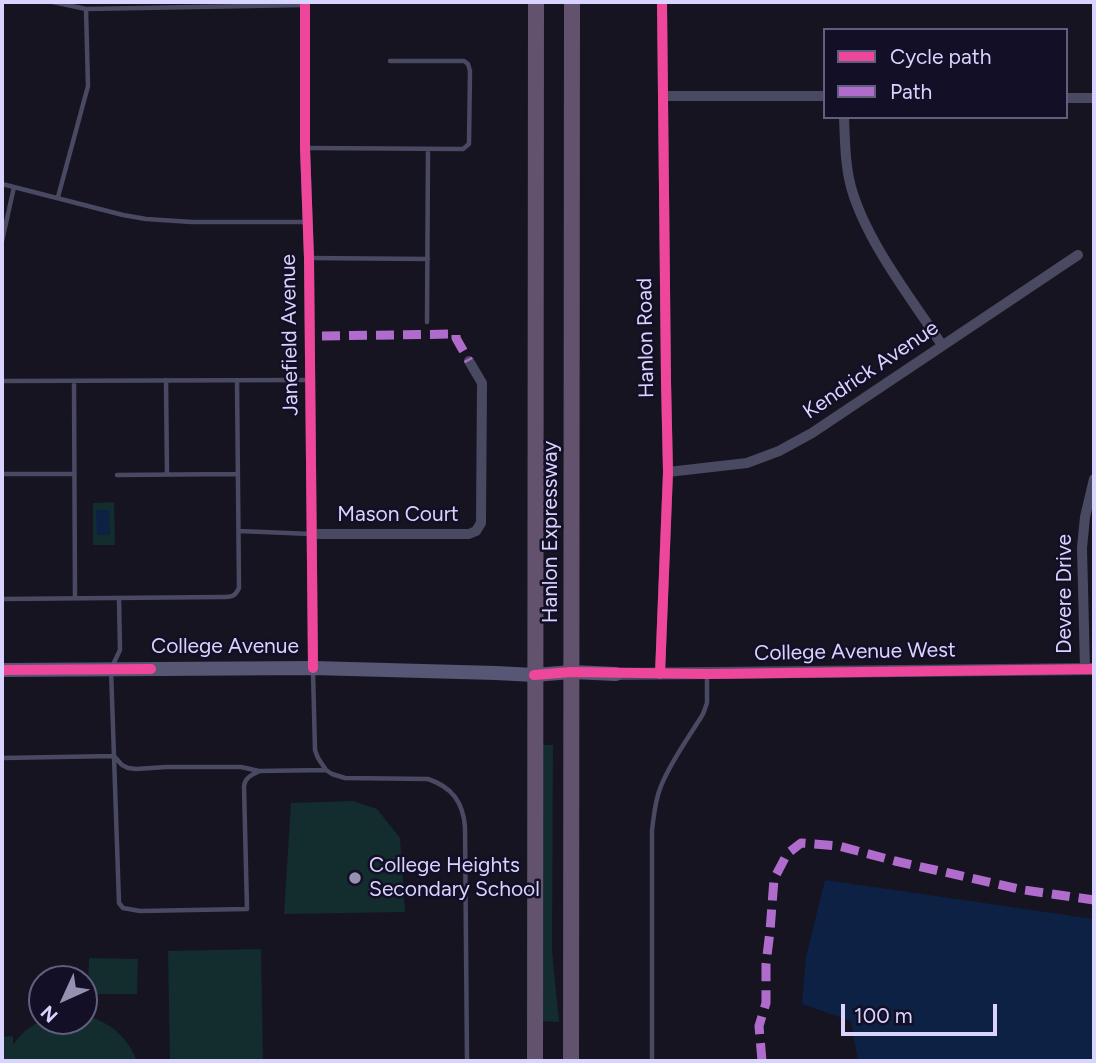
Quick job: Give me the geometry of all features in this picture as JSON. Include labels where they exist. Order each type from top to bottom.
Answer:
[{"type":"highway","name":"Hanlon Expressway","points":[[535,1061],[536,2]]},
{"type":"highway","name":"Hanlon Expressway","points":[[571,1061],[572,2]]},
{"type":"main road","name":"College Avenue","points":[[2,670],[313,668],[534,675],[616,674]]},
{"type":"street","name":"Hanlon Road","points":[[660,674],[668,472],[662,2]]},
{"type":"street","name":"Janefield Avenue","points":[[305,3],[313,668]]},
{"type":"street","points":[[663,96],[823,96]]},
{"type":"street","points":[[1068,98],[1094,98]]},
{"type":"street","points":[[844,119],[847,167],[858,206],[885,258],[942,345]]},
{"type":"street","name":"Kendrick Avenue","points":[[668,472],[747,463],[779,451],[812,433],[1077,255]]},
{"type":"street","name":"Mason Court","points":[[312,534],[469,534],[476,531],[481,523],[482,383],[469,361]]},
{"type":"street","name":"Devere Drive","points":[[1090,668],[1082,548],[1085,517],[1094,479]]},
{"type":"street","name":"College Avenue West","points":[[616,674],[1090,668]]},
{"type":"lane","points":[[52,2],[86,9],[305,3]]},
{"type":"lane","points":[[58,197],[88,86],[86,9]]},
{"type":"lane","points":[[305,148],[463,149],[469,144],[469,68],[464,61],[390,61]]},
{"type":"lane","points":[[427,322],[428,149]]},
{"type":"lane","points":[[2,184],[123,215],[170,221],[307,222]]},
{"type":"lane","points":[[2,242],[14,187]]},
{"type":"lane","points":[[309,258],[428,259]]},
{"type":"lane","points":[[166,380],[167,474]]},
{"type":"lane","points":[[2,599],[235,595],[239,585],[237,380]]},
{"type":"lane","points":[[2,381],[310,380]]},
{"type":"lane","points":[[74,381],[75,598]]},
{"type":"lane","points":[[2,474],[74,474]]},
{"type":"lane","points":[[117,475],[237,474]]},
{"type":"lane","points":[[239,531],[312,534]]},
{"type":"lane","points":[[120,598],[120,650],[111,669],[119,903],[123,908],[140,911],[247,909],[244,786],[245,780],[259,771]]},
{"type":"lane","points":[[313,668],[315,750],[326,770],[345,778],[428,779],[446,788],[460,803],[465,827],[467,1061]]},
{"type":"lane","points":[[652,1061],[654,810],[666,774],[703,714],[707,703],[707,674]]},
{"type":"lane","points":[[114,756],[128,768],[241,767],[259,771],[326,770]]},
{"type":"lane","points":[[2,758],[114,756]]},
{"type":"green space","points":[[114,502],[115,545],[93,545],[93,503]]},
{"type":"green space","points":[[543,745],[553,745],[552,951],[559,1022],[542,1021]]},
{"type":"green space","points":[[353,801],[377,809],[400,838],[405,912],[284,914],[291,803]]},
{"type":"green space","points":[[261,949],[263,1061],[170,1061],[168,951]]},
{"type":"green space","points":[[89,958],[138,959],[137,994],[98,994],[98,965],[89,965]]},
{"type":"green space","points":[[98,1020],[123,1037],[137,1061],[3,1061],[2,1037],[13,1036],[13,1045],[28,1029],[28,1035],[98,1035]]},
{"type":"water","points":[[96,510],[109,510],[110,535],[97,535]]},
{"type":"water","points":[[825,880],[1094,919],[1094,1061],[858,1061],[851,1021],[802,1004],[806,957]]},
{"type":"marked path","points":[[322,336],[456,334],[469,361]]},
{"type":"marked path","points":[[762,1061],[759,1026],[766,1003],[766,964],[774,879],[787,854],[801,843],[839,846],[1024,890],[1094,900]]},
{"type":"cycle path","points":[[305,2],[313,668]]},
{"type":"cycle path","points":[[660,674],[668,472],[662,2]]},
{"type":"cycle path","points":[[2,670],[151,669]]},
{"type":"cycle path","points":[[534,675],[572,672],[707,674],[1094,669]]},
{"type":"place","name":"College Heights Secondary School","points":[[355,878]]}]
